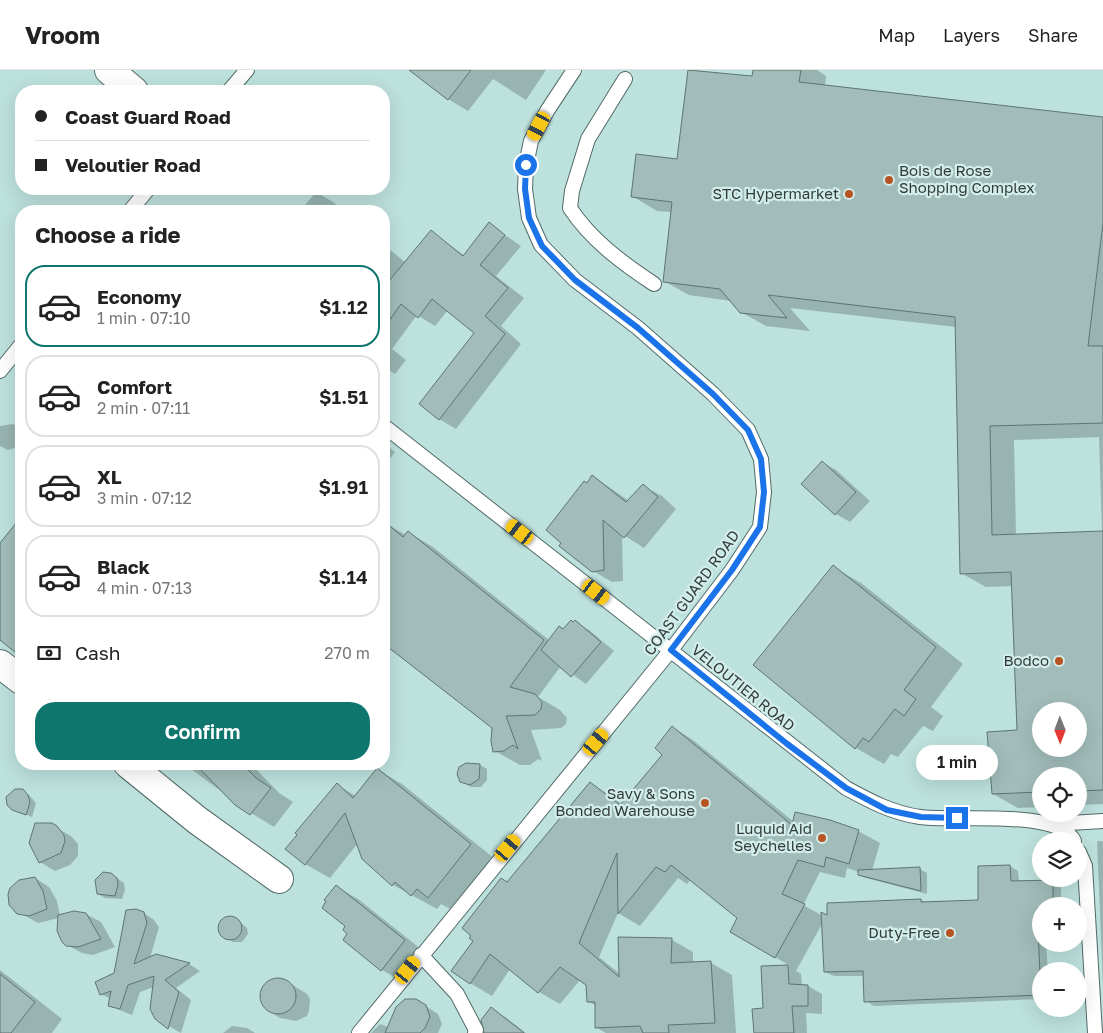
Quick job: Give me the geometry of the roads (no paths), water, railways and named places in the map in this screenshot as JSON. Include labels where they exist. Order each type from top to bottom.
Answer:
[{"type":"street","points":[[109,70],[127,85]]},
{"type":"street","points":[[0,664],[15,675]]},
{"type":"street","points":[[135,770],[197,820],[279,879]]},
{"type":"lane","points":[[234,85],[246,70]]},
{"type":"lane","name":"COAST GUARD ROAD","points":[[359,1033],[671,650],[732,570],[760,527],[764,492],[761,459],[748,430],[713,394],[638,328],[575,280],[542,246],[529,218],[525,189],[526,165],[531,141],[547,111],[574,70]]},
{"type":"lane","points":[[626,79],[588,139],[572,190],[570,208],[582,226],[631,269],[654,284]]},
{"type":"lane","points":[[135,205],[143,195]]},
{"type":"lane","points":[[0,371],[15,352]]},
{"type":"lane","name":"VELOUTIER ROAD","points":[[390,431],[671,650],[786,743],[846,788],[887,810],[921,817],[1029,820],[1053,824],[1063,832]]},
{"type":"lane","points":[[1053,824],[1103,821]]},
{"type":"lane","points":[[1086,887],[1095,1033]]},
{"type":"lane","points":[[421,955],[457,994],[476,1030],[475,1033]]},
{"type":"place","name":"Bois de Rose Shopping Complex","points":[[889,180]]},
{"type":"place","name":"STC Hypermarket","points":[[849,194]]},
{"type":"place","name":"Bodco","points":[[1059,661]]},
{"type":"place","name":"Savy & Sons Bonded Warehouse","points":[[705,803]]},
{"type":"place","name":"Luquid Aid Seychelles","points":[[822,838]]},
{"type":"place","name":"Duty-Free","points":[[950,933]]}]
